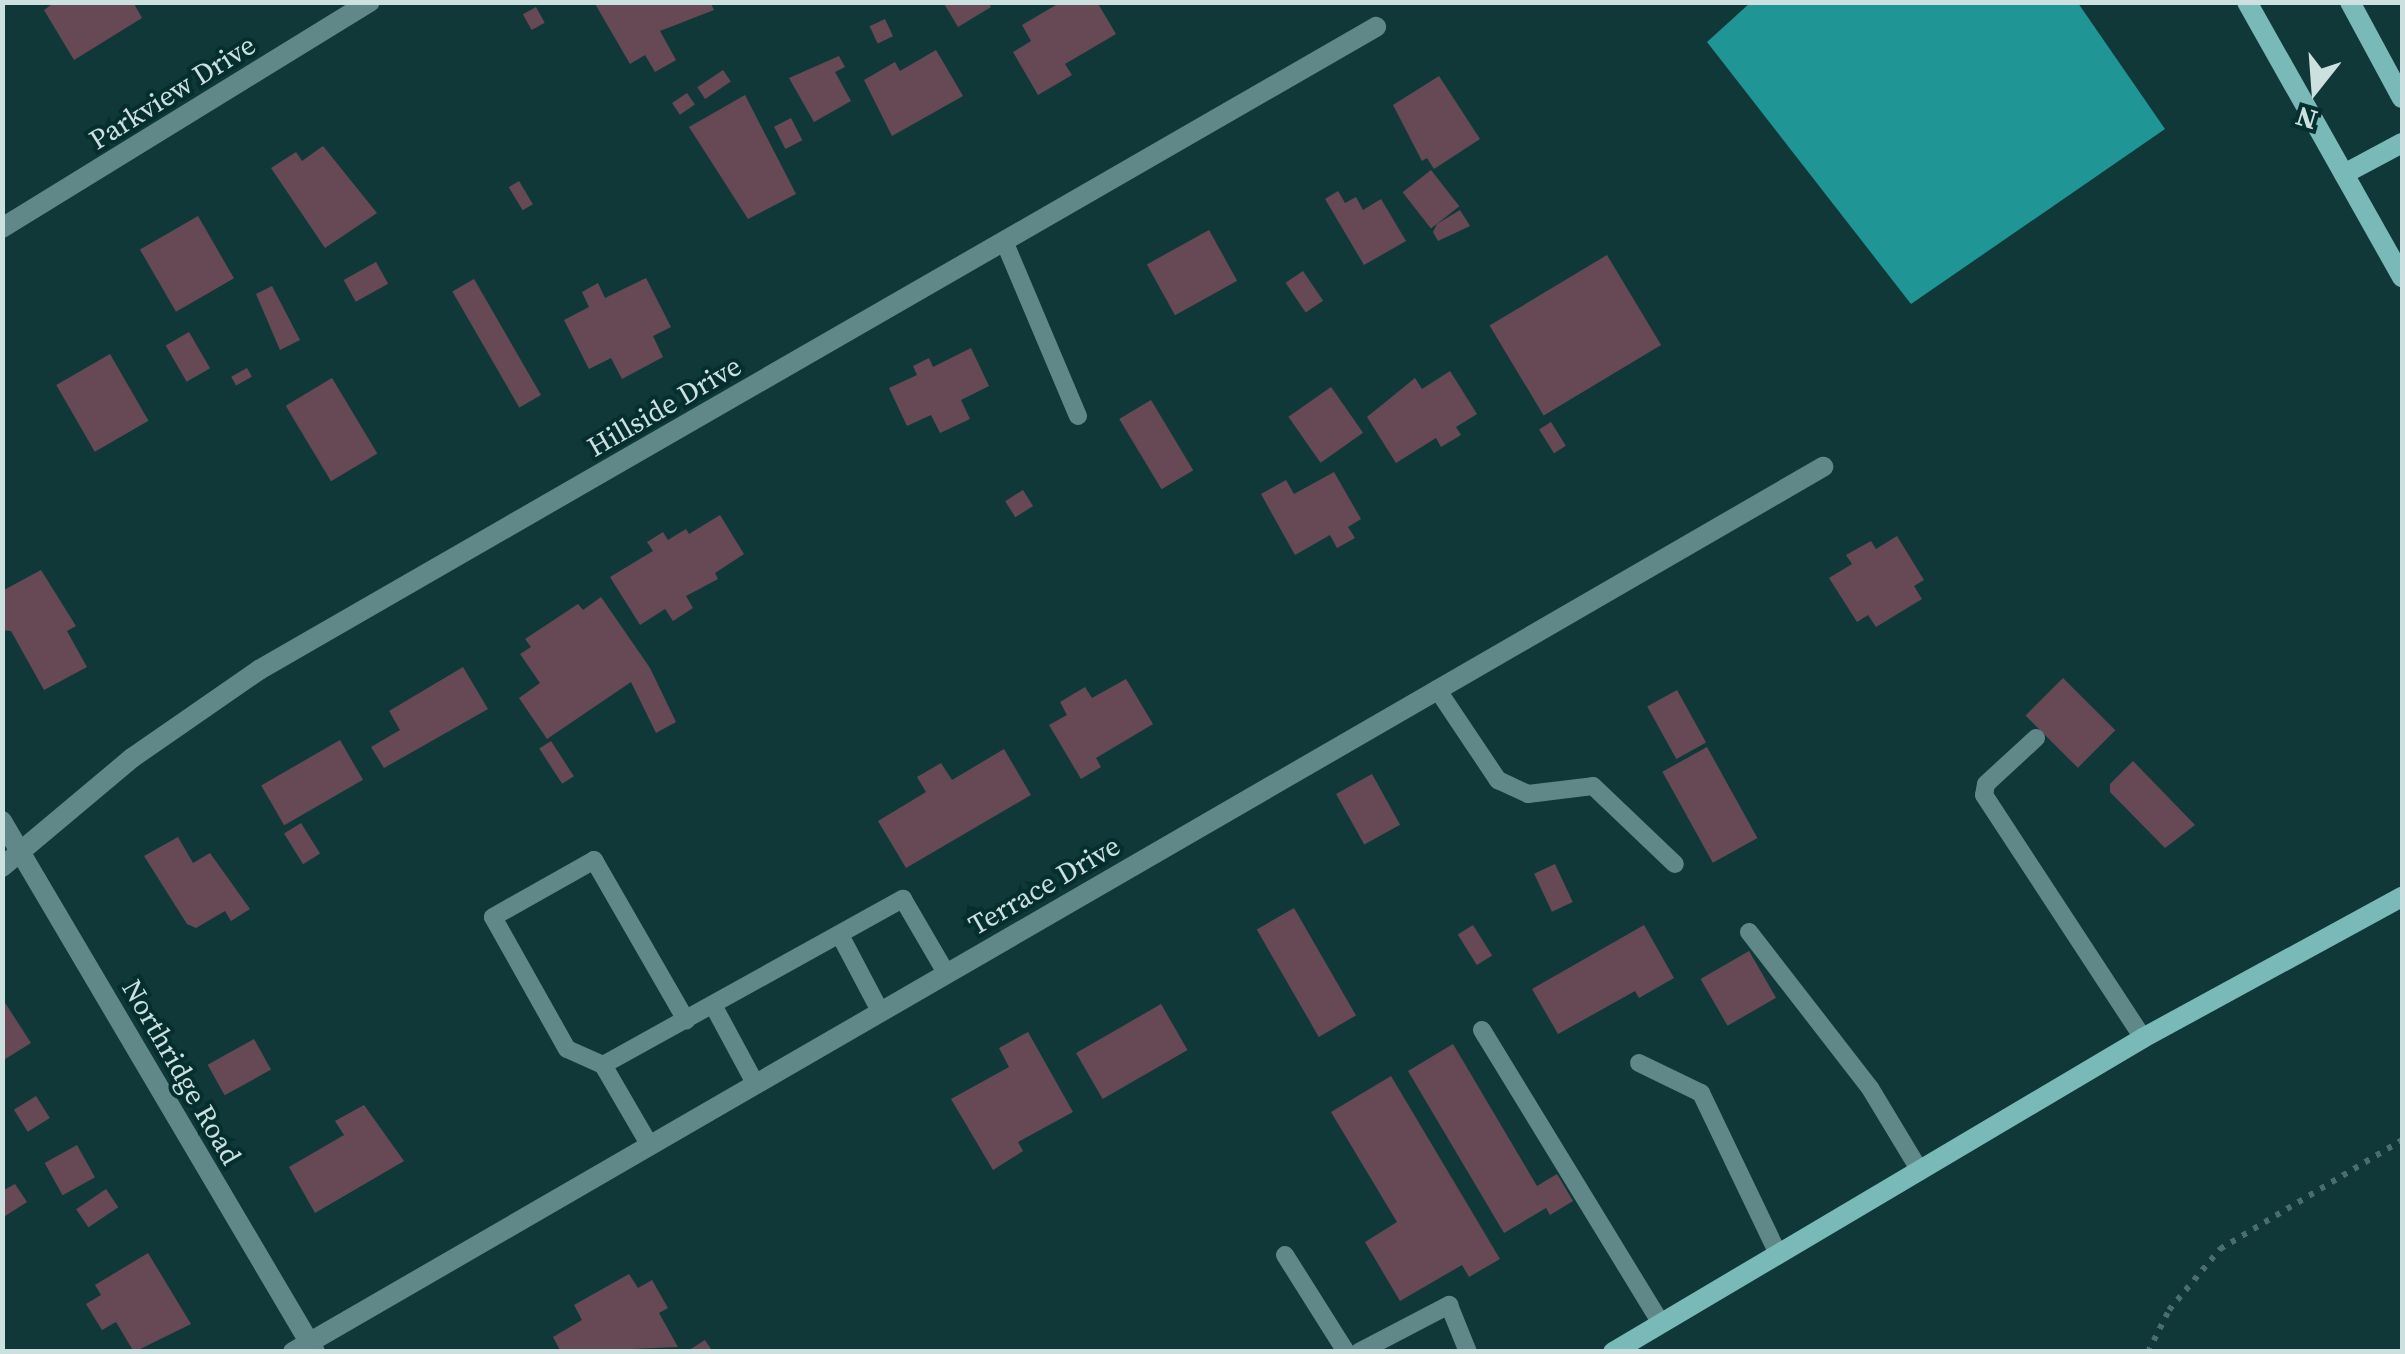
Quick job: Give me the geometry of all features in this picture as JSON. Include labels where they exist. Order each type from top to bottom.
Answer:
[{"type":"main road","points":[[2247,2],[2402,278]]},
{"type":"main road","points":[[2350,2],[2402,98]]},
{"type":"main road","points":[[2344,174],[2402,143]]},
{"type":"main road","points":[[1613,1352],[2142,1038],[2402,897]]},
{"type":"street","name":"Parkview Drive","points":[[2,228],[370,2]]},
{"type":"street","name":"Hillside Drive","points":[[2,867],[132,758],[259,670],[1376,27]]},
{"type":"street","name":"Terrace Drive","points":[[305,1348],[648,1144],[1823,467]]},
{"type":"street","name":"Northridge Road","points":[[2,821],[305,1348]]},
{"type":"lane","points":[[1004,242],[1078,416]]},
{"type":"lane","points":[[1438,689],[1498,780],[1528,794],[1593,786],[1675,864]]},
{"type":"lane","points":[[2036,738],[1986,784],[1984,795],[2142,1038]]},
{"type":"lane","points":[[648,1144],[603,1065],[566,1050],[493,917],[594,860],[686,1020]]},
{"type":"lane","points":[[603,1065],[903,899],[946,973]]},
{"type":"lane","points":[[1749,932],[1870,1088],[1920,1171]]},
{"type":"lane","points":[[840,934],[880,1011]]},
{"type":"lane","points":[[713,1005],[755,1083]]},
{"type":"lane","points":[[1482,1030],[1661,1323]]},
{"type":"lane","points":[[1639,1064],[1701,1094],[1778,1254]]},
{"type":"lane","points":[[1285,1255],[1346,1352]]},
{"type":"lane","points":[[1359,1352],[1449,1305],[1468,1352]]},
{"type":"path","points":[[2148,1352],[2169,1310],[2220,1249],[2402,1140]]},
{"type":"water","points":[[1750,3],[2078,3],[2165,129],[1911,304],[1707,42]]},
{"type":"building","points":[[55,2],[133,2],[142,18],[74,60],[44,10]]},
{"type":"building","points":[[594,2],[710,2],[714,10],[660,31],[676,60],[655,72],[645,55],[630,64]]},
{"type":"building","points":[[943,2],[988,2],[991,7],[958,27]]},
{"type":"building","points":[[1061,2],[1097,2],[1116,34],[1065,64],[1072,75],[1038,95],[1013,52],[1031,41],[1022,25]]},
{"type":"building","points":[[536,7],[545,23],[532,30],[523,14]]},
{"type":"building","points":[[885,19],[893,36],[878,43],[870,26]]},
{"type":"building","points":[[936,50],[963,96],[892,136],[864,80],[895,62],[900,71]]},
{"type":"building","points":[[839,56],[845,67],[835,72],[851,101],[814,122],[789,78]]},
{"type":"building","points":[[723,70],[731,82],[705,99],[697,87]]},
{"type":"building","points":[[1439,76],[1480,139],[1434,169],[1427,158],[1422,161],[1393,105]]},
{"type":"building","points":[[687,93],[695,105],[680,115],[672,103]]},
{"type":"building","points":[[745,95],[796,194],[748,219],[689,127]]},
{"type":"building","points":[[791,118],[802,140],[785,149],[774,127]]},
{"type":"building","points":[[323,146],[377,213],[325,248],[271,168],[296,152],[302,161]]},
{"type":"building","points":[[1431,170],[1459,206],[1431,228],[1403,192]]},
{"type":"building","points":[[519,181],[533,204],[523,210],[509,187]]},
{"type":"building","points":[[1338,191],[1345,203],[1356,197],[1363,210],[1381,199],[1406,241],[1364,265],[1325,199]]},
{"type":"building","points":[[1460,210],[1470,226],[1438,241],[1433,232],[1437,224]]},
{"type":"building","points":[[198,216],[234,278],[176,312],[140,250]]},
{"type":"building","points":[[1209,230],[1237,281],[1175,315],[1147,264]]},
{"type":"building","points":[[1607,255],[1661,345],[1544,416],[1490,326]]},
{"type":"building","points":[[376,262],[388,284],[356,302],[344,280]]},
{"type":"building","points":[[1303,271],[1323,301],[1306,313],[1286,283]]},
{"type":"building","points":[[646,278],[671,327],[653,336],[663,357],[622,379],[611,358],[589,369],[564,320],[589,307],[582,292],[598,283],[605,298]]},
{"type":"building","points":[[474,279],[541,395],[519,408],[452,292]]},
{"type":"building","points":[[272,286],[300,340],[280,350],[256,294]]},
{"type":"building","points":[[189,332],[210,368],[187,382],[166,346]]},
{"type":"building","points":[[971,348],[989,386],[961,400],[970,419],[940,433],[931,415],[907,426],[889,388],[917,375],[913,366],[929,358],[933,367]]},
{"type":"building","points":[[110,354],[148,421],[95,452],[56,385]]},
{"type":"building","points":[[247,368],[252,377],[236,385],[231,377]]},
{"type":"building","points":[[1450,371],[1477,414],[1456,427],[1461,435],[1441,447],[1436,438],[1396,463],[1367,417],[1415,378],[1422,389]]},
{"type":"building","points":[[332,378],[377,453],[331,481],[286,406]]},
{"type":"building","points":[[1331,387],[1363,433],[1321,463],[1288,417]]},
{"type":"building","points":[[1151,400],[1193,470],[1162,489],[1119,419]]},
{"type":"building","points":[[1551,422],[1566,446],[1554,453],[1539,429]]},
{"type":"building","points":[[1334,472],[1361,519],[1348,527],[1355,538],[1337,548],[1330,535],[1295,555],[1261,494],[1286,480],[1294,494]]},
{"type":"building","points":[[1023,490],[1033,506],[1015,517],[1005,501]]},
{"type":"building","points":[[720,515],[744,554],[715,573],[718,579],[686,596],[693,608],[673,621],[665,609],[640,625],[610,577],[653,551],[647,542],[663,532],[668,540],[686,529],[689,534]]},
{"type":"building","points":[[1897,536],[1924,580],[1914,586],[1922,599],[1876,627],[1868,615],[1857,622],[1829,578],[1852,564],[1846,555],[1871,541],[1876,549]]},
{"type":"building","points":[[41,570],[76,626],[67,631],[87,667],[44,690],[11,631],[2,630],[2,591]]},
{"type":"building","points":[[601,597],[650,668],[676,722],[656,733],[631,682],[547,739],[519,698],[540,683],[520,654],[531,647],[525,639],[578,604],[583,610]]},
{"type":"building","points":[[463,667],[488,709],[384,768],[371,747],[400,730],[389,711]]},
{"type":"building","points":[[2063,678],[2115,730],[2078,768],[2026,715]]},
{"type":"building","points":[[1126,679],[1153,724],[1096,758],[1101,767],[1081,779],[1049,725],[1067,715],[1060,702],[1085,687],[1092,698]]},
{"type":"building","points":[[1677,690],[1706,742],[1676,759],[1647,706]]},
{"type":"building","points":[[340,740],[363,780],[284,825],[261,786]]},
{"type":"building","points":[[551,741],[574,776],[562,784],[539,749]]},
{"type":"building","points":[[1707,747],[1757,838],[1713,863],[1662,772]]},
{"type":"building","points":[[1004,749],[1031,795],[906,868],[878,821],[926,792],[917,777],[941,763],[952,780]]},
{"type":"building","points":[[2133,761],[2195,825],[2165,848],[2110,792],[2110,784]]},
{"type":"building","points":[[1372,774],[1400,825],[1364,845],[1336,794]]},
{"type":"building","points":[[301,823],[320,854],[303,864],[284,834]]},
{"type":"building","points":[[178,837],[193,863],[210,853],[250,909],[231,921],[225,911],[196,928],[187,924],[144,856]]},
{"type":"building","points":[[1555,864],[1573,902],[1552,912],[1534,874]]},
{"type":"building","points":[[1294,908],[1356,1015],[1319,1037],[1257,929]]},
{"type":"building","points":[[1473,925],[1492,956],[1477,965],[1458,935]]},
{"type":"building","points":[[1644,925],[1674,978],[1639,998],[1635,991],[1558,1034],[1532,989]]},
{"type":"building","points":[[1749,951],[1776,998],[1728,1026],[1701,979]]},
{"type":"building","points":[[2,998],[31,1043],[2,1061]]},
{"type":"building","points":[[1161,1004],[1188,1050],[1103,1099],[1076,1053]]},
{"type":"building","points":[[1028,1032],[1073,1112],[1018,1142],[1023,1151],[993,1170],[951,1099],[1009,1067],[999,1048]]},
{"type":"building","points":[[254,1039],[271,1070],[225,1095],[208,1065]]},
{"type":"building","points":[[1453,1044],[1537,1186],[1557,1174],[1573,1201],[1550,1215],[1546,1208],[1504,1233],[1408,1071]]},
{"type":"building","points":[[1391,1076],[1500,1259],[1469,1277],[1462,1265],[1400,1301],[1365,1242],[1397,1222],[1331,1112]]},
{"type":"building","points":[[36,1096],[50,1118],[28,1132],[14,1110]]},
{"type":"building","points":[[364,1105],[404,1161],[315,1213],[289,1167],[344,1135],[335,1121]]},
{"type":"building","points":[[77,1145],[95,1177],[63,1195],[45,1163]]},
{"type":"building","points":[[15,1184],[27,1202],[2,1218],[2,1191]]},
{"type":"building","points":[[106,1189],[118,1207],[88,1227],[76,1209]]},
{"type":"building","points":[[148,1253],[191,1324],[134,1352],[116,1322],[102,1330],[86,1304],[101,1295],[95,1285]]},
{"type":"building","points":[[629,1274],[638,1288],[652,1280],[668,1308],[659,1313],[678,1347],[561,1352],[553,1337],[582,1320],[574,1305]]},
{"type":"building","points":[[705,1340],[713,1352],[686,1352]]}]
